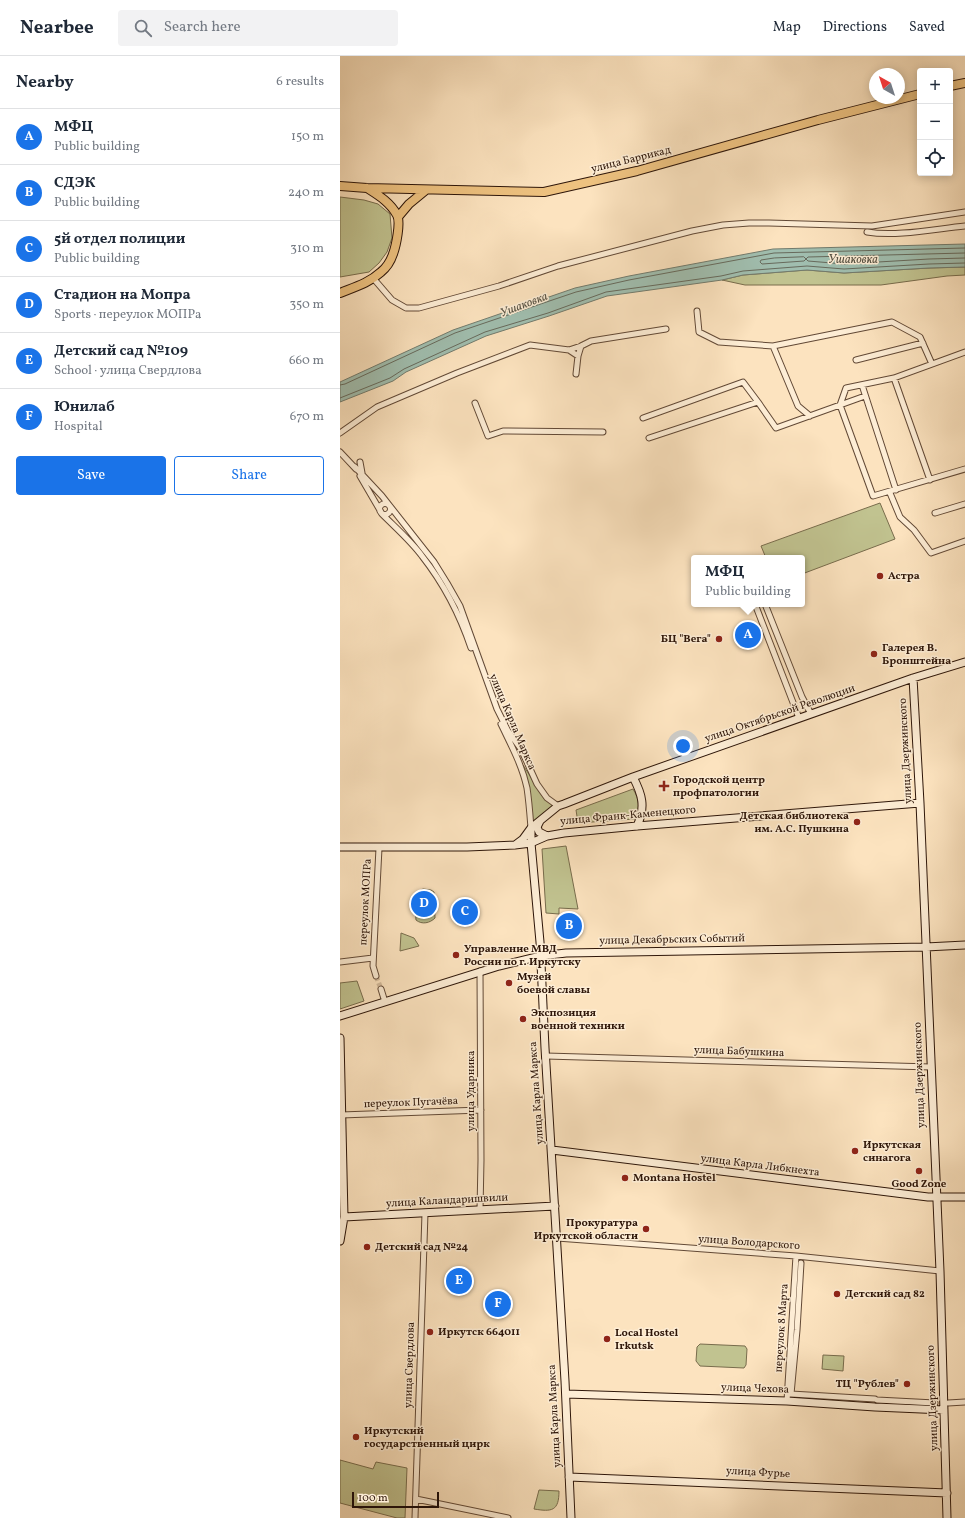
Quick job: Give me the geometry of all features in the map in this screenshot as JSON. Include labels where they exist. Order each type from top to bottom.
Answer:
[{"type":"main road","points":[[953,85],[965,83]]},
{"type":"main road","name":"улица Баррикад","points":[[340,186],[426,190],[544,192],[637,171],[818,120],[917,95]]},
{"type":"main road","points":[[340,293],[366,283],[373,278],[386,266],[393,255],[398,217],[390,204],[367,188]]},
{"type":"main road","points":[[398,217],[409,204],[426,190]]},
{"type":"main road","name":"улица Октябрьской Революции","points":[[515,845],[524,839],[531,828],[558,806],[633,777],[799,718],[913,678],[965,662]]},
{"type":"main road","name":"улица Дзержинского","points":[[913,678],[920,803],[940,1271],[947,1518]]},
{"type":"main road","points":[[633,777],[638,786],[642,801],[642,814],[637,826]]},
{"type":"main road","name":"улица Франк-Каменецкого","points":[[340,847],[467,847],[515,845],[531,843],[547,836],[564,833],[920,803]]},
{"type":"main road","points":[[540,820],[537,827],[539,832],[547,836]]},
{"type":"main road","name":"улица Карла Маркса","points":[[531,828],[541,956],[566,1394],[571,1518]]},
{"type":"main road","name":"улица Декабрьских Событий","points":[[340,1016],[480,971],[541,956],[566,952],[926,947],[965,945]]},
{"type":"main road","points":[[340,1038],[342,1217],[340,1241]]},
{"type":"main road","name":"улица Карла Либкнехта","points":[[552,1150],[748,1176],[936,1197],[965,1197]]},
{"type":"main road","name":"улица Каландаришвили","points":[[342,1217],[555,1206]]},
{"type":"main road","name":"улица Чехова","points":[[566,1394],[787,1401],[944,1410]]},
{"type":"main road","name":"улица Фурье","points":[[569,1477],[947,1493]]},
{"type":"street","points":[[373,278],[392,300],[406,308],[419,308],[499,286],[558,266],[692,231],[723,225],[749,222],[783,222],[872,226],[965,212]]},
{"type":"street","points":[[867,232],[886,234],[965,226]]},
{"type":"street","points":[[697,311],[699,332],[719,342],[773,346],[892,322],[920,337],[932,364]]},
{"type":"street","points":[[340,433],[377,406],[530,345],[569,350],[591,341],[666,329]]},
{"type":"street","points":[[856,360],[923,343]]},
{"type":"street","points":[[576,374],[581,346]]},
{"type":"street","points":[[773,346],[798,406],[810,416]]},
{"type":"street","points":[[569,350],[578,356]]},
{"type":"street","points":[[965,352],[894,378],[846,388],[840,405],[873,496],[965,469]]},
{"type":"street","points":[[894,378],[930,480]]},
{"type":"street","points":[[643,418],[743,382],[776,428],[866,396]]},
{"type":"street","points":[[862,385],[896,490]]},
{"type":"street","points":[[649,438],[758,402]]},
{"type":"street","points":[[475,403],[488,436],[503,430],[601,432]]},
{"type":"street","points":[[340,452],[390,506],[434,562],[447,583],[460,606],[497,709],[508,731],[521,749],[537,784],[547,798],[558,806]]},
{"type":"street","points":[[360,462],[362,474]]},
{"type":"street","name":"улица Карла Маркса","points":[[355,467],[381,513],[422,556],[447,592],[462,623],[491,704],[514,750],[522,772],[527,793],[531,828]]},
{"type":"street","points":[[890,493],[900,517],[914,530],[931,553],[965,541]]},
{"type":"street","points":[[383,504],[390,506],[390,513],[387,515],[381,513],[380,507],[383,504]]},
{"type":"street","points":[[935,513],[965,504]]},
{"type":"street","points":[[756,607],[799,718]]},
{"type":"street","points":[[766,607],[802,697],[811,714]]},
{"type":"street","name":"переулок МОПРа","points":[[376,976],[373,966],[373,958],[379,848]]},
{"type":"street","name":"переулок МОПРа","points":[[340,962],[373,958]]},
{"type":"street","name":"улица Ударника","points":[[480,971],[480,1210]]},
{"type":"street","points":[[381,989],[386,1002]]},
{"type":"street","name":"улица Бабушкина","points":[[546,1056],[931,1067]]},
{"type":"street","name":"переулок Пугачёва","points":[[341,1115],[481,1110]]},
{"type":"street","name":"улица Свердлова","points":[[415,1518],[424,1213]]},
{"type":"street","name":"улица Володарского","points":[[557,1238],[796,1256],[940,1271]]},
{"type":"street","name":"переулок 8 Марта","points":[[787,1401],[796,1256]]},
{"type":"street","points":[[801,1263],[791,1394],[935,1403]]},
{"type":"street","points":[[948,1403],[965,1402]]},
{"type":"street","points":[[416,1499],[508,1518]]},
{"type":"green space","points":[[340,197],[364,200],[378,204],[390,214],[392,238],[387,252],[379,263],[369,272],[340,277]]},
{"type":"green space","points":[[965,267],[965,275],[881,285],[745,285],[722,280],[743,275],[807,270],[844,273]]},
{"type":"green space","points":[[880,503],[895,539],[805,573],[805,555],[765,555],[761,546]]},
{"type":"green space","points":[[523,765],[545,799],[555,805],[532,823]]},
{"type":"green space","points":[[633,789],[637,796],[639,807],[635,819],[578,823],[576,810]]},
{"type":"green space","points":[[566,846],[578,909],[559,908],[559,914],[546,913],[542,849]]},
{"type":"green space","points":[[423,889],[434,892],[435,918],[431,921],[423,923],[416,920],[414,894]]},
{"type":"green space","points":[[401,933],[414,938],[419,946],[400,951]]},
{"type":"green space","points":[[357,981],[364,1001],[340,1009],[340,983]]},
{"type":"green space","points":[[700,1344],[745,1346],[747,1349],[746,1365],[744,1368],[700,1366],[696,1361],[697,1347]]},
{"type":"green space","points":[[823,1355],[844,1356],[843,1371],[822,1369]]},
{"type":"green space","points":[[340,1460],[373,1469],[376,1462],[407,1468],[405,1518],[397,1518],[340,1503]]},
{"type":"green space","points":[[539,1490],[559,1491],[558,1503],[553,1509],[534,1509]]},
{"type":"water","name":"Ушаковка","points":[[965,244],[965,267],[844,273],[807,270],[743,275],[722,280],[607,296],[486,336],[406,372],[393,381],[340,402],[340,382],[453,330],[575,288],[629,276],[773,249]]},
{"type":"tunnel","points":[[376,976],[381,989]]},
{"type":"place","name":"Астра","points":[[880,576]]},
{"type":"place","name":"МФЦ","points":[[748,635]]},
{"type":"place","name":"БЦ \"Вега\"","points":[[719,639]]},
{"type":"place","name":"Галерея В. Бронштейна","points":[[874,654]]},
{"type":"place","name":"Городской центр профпатологии","points":[[664,786]]},
{"type":"place","name":"Детская библиотека им. А.С. Пушкина","points":[[857,822]]},
{"type":"place","name":"Стадион на Мопра","points":[[424,904]]},
{"type":"place","name":"5й отдел полиции","points":[[465,912]]},
{"type":"place","name":"СДЭК","points":[[569,926]]},
{"type":"place","name":"Управление МВД России по г. Иркутску","points":[[456,955]]},
{"type":"place","name":"Музей боевой славы","points":[[509,983]]},
{"type":"place","name":"Экспозиция военной техники","points":[[523,1019]]},
{"type":"place","name":"Иркутская синагога","points":[[855,1151]]},
{"type":"place","name":"Good Zone","points":[[919,1171]]},
{"type":"place","name":"Montana Hostel","points":[[625,1178]]},
{"type":"place","name":"Прокуратура Иркутской области","points":[[646,1229]]},
{"type":"place","name":"Детский сад №24","points":[[367,1247]]},
{"type":"place","name":"Детский сад №109","points":[[459,1281]]},
{"type":"place","name":"Детский сад 82","points":[[837,1294]]},
{"type":"place","name":"Юнилаб","points":[[498,1304]]},
{"type":"place","name":"Иркутск 664011","points":[[430,1332]]},
{"type":"place","name":"Local Hostel Irkutsk","points":[[607,1339]]},
{"type":"place","name":"ТЦ \"Рублев\"","points":[[907,1384]]},
{"type":"place","name":"Иркутский государственный цирк","points":[[356,1437]]}]
